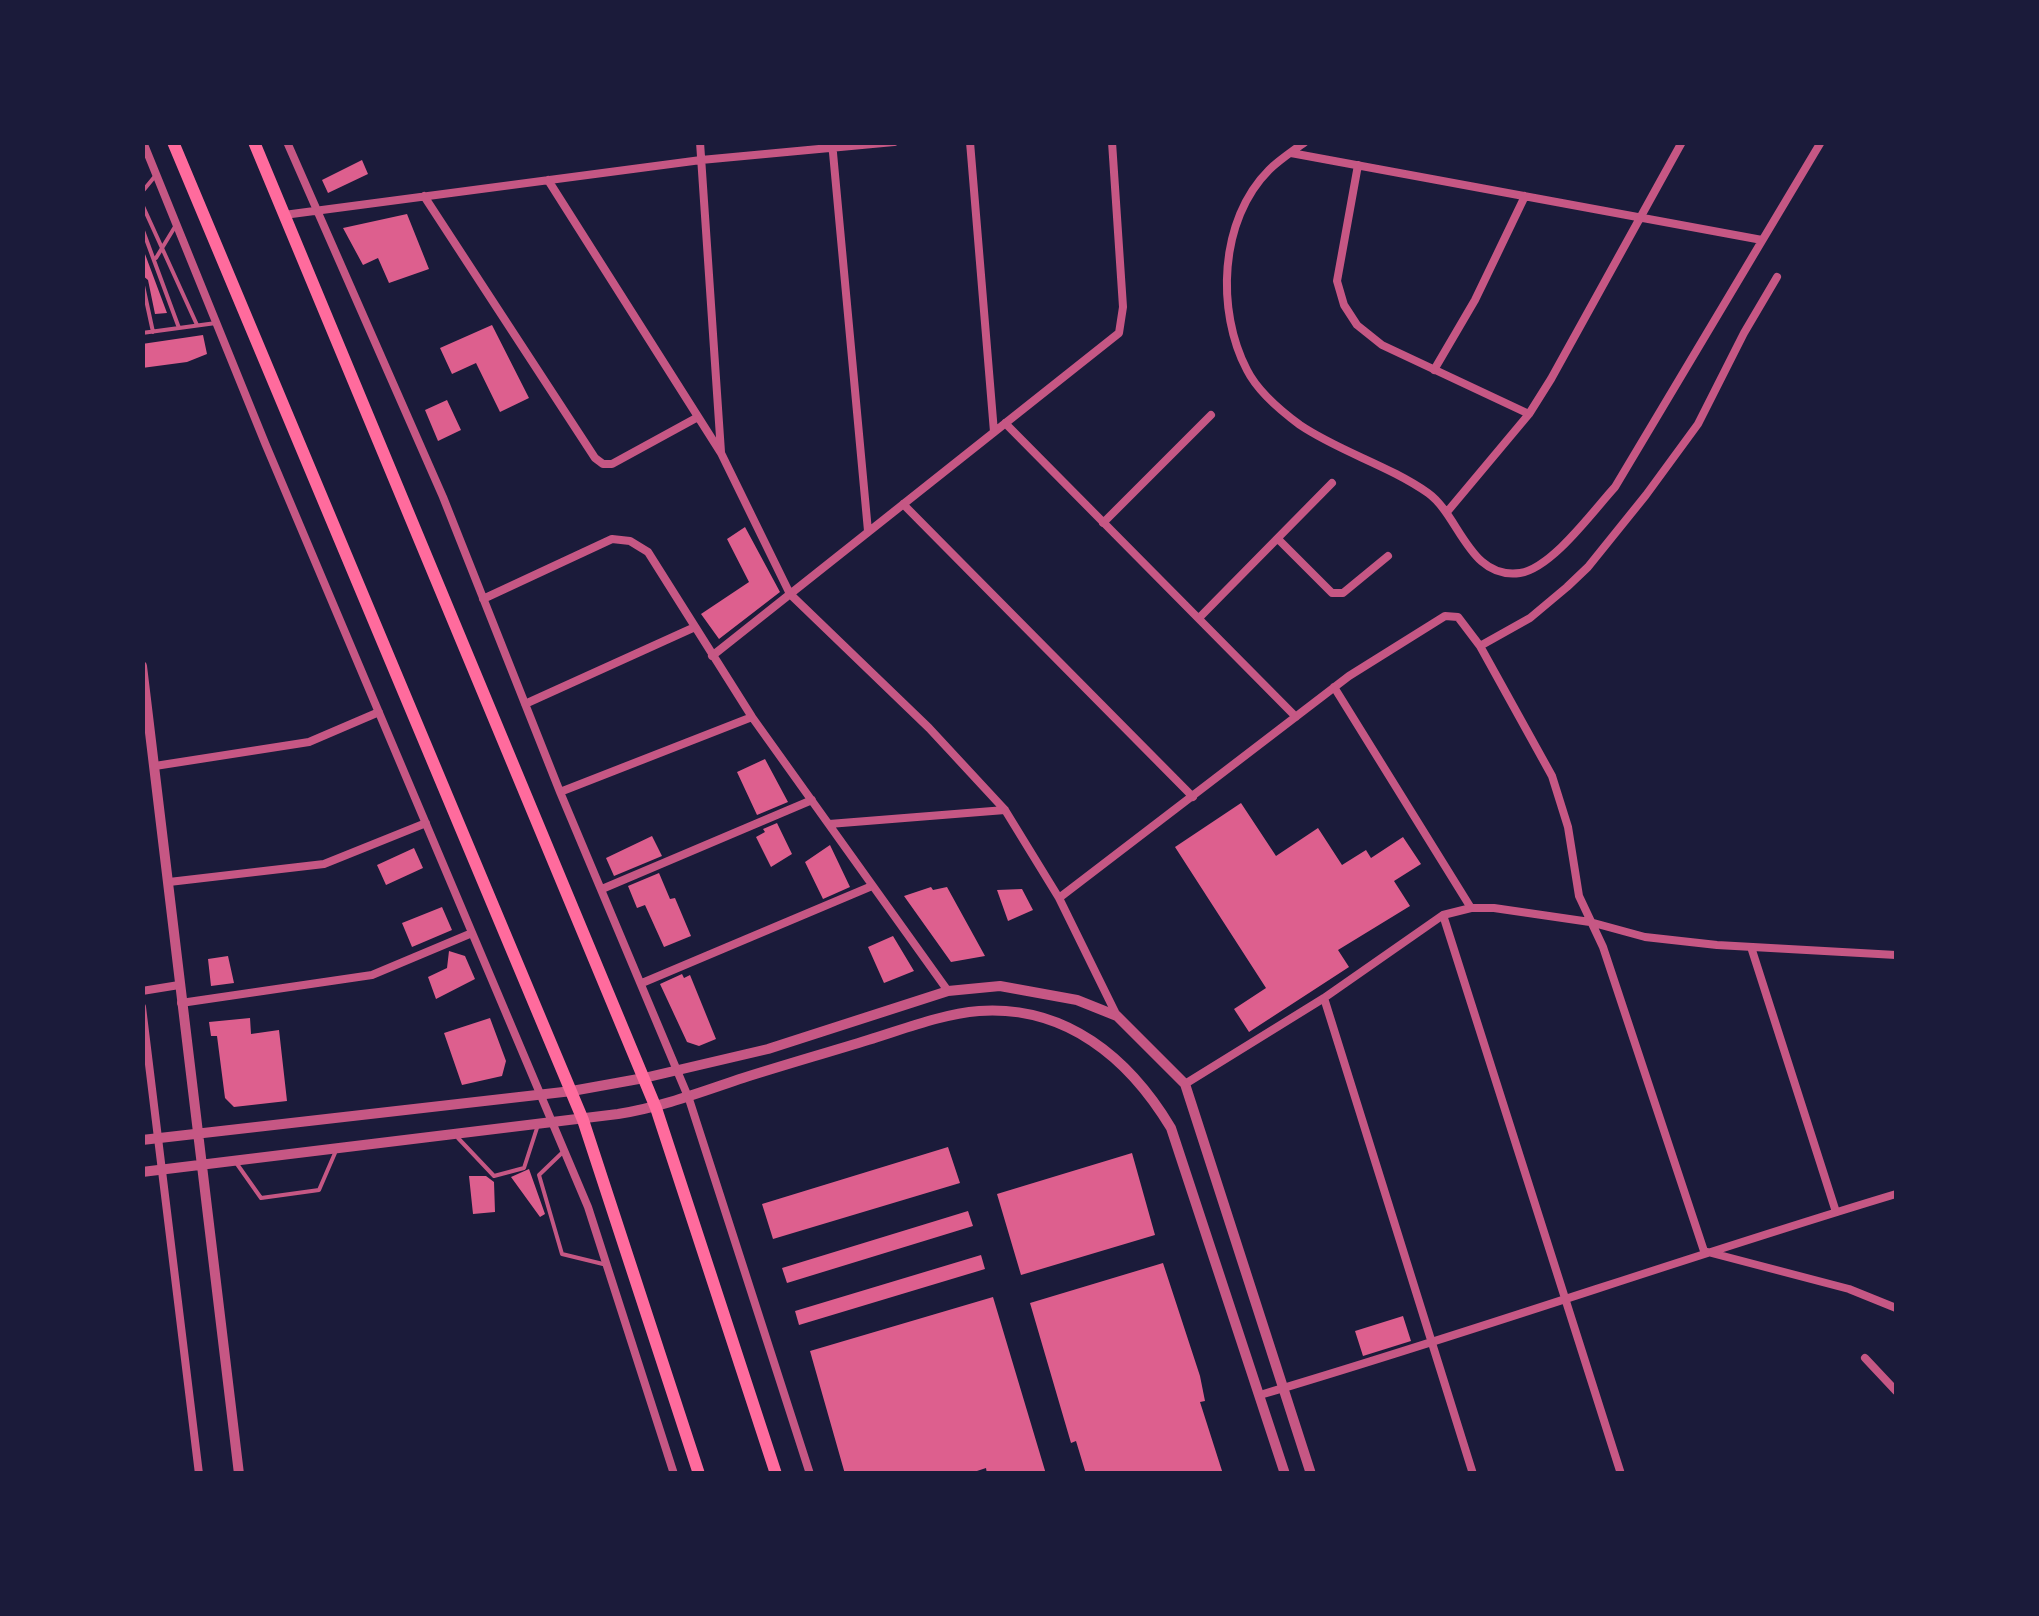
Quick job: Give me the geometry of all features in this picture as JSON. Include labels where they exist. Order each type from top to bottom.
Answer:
[{"type":"highway","points":[[173,142],[584,1120],[699,1474]]},
{"type":"highway","points":[[254,142],[656,1108],[776,1474]]},
{"type":"street","points":[[143,142],[538,1094],[565,1150],[608,1265],[674,1474]]},
{"type":"street","points":[[287,142],[443,497],[560,792],[689,1099],[810,1474]]},
{"type":"street","points":[[700,142],[722,453]]},
{"type":"street","points":[[284,214],[701,160],[894,142]]},
{"type":"street","points":[[970,142],[994,432]]},
{"type":"street","points":[[712,656],[1119,333],[1123,306],[1112,142]]},
{"type":"street","points":[[1305,142],[1268,171],[1252,192],[1228,253],[1227,296],[1232,330],[1247,370],[1260,388],[1301,426],[1402,476],[1432,496],[1477,559],[1500,572],[1519,574],[1538,567],[1615,487],[1821,142]]},
{"type":"street","points":[[1447,512],[1529,414],[1682,142]]},
{"type":"street","points":[[833,145],[868,532]]},
{"type":"street","points":[[1291,152],[1762,240]]},
{"type":"street","points":[[1358,165],[1337,281],[1344,305],[1356,325],[1382,344],[1529,414]]},
{"type":"street","points":[[548,180],[722,453],[790,594],[943,742],[1005,810],[1059,898],[1118,1016],[1185,1084],[1311,1474]]},
{"type":"street","points":[[424,196],[595,458],[612,464],[698,417]]},
{"type":"street","points":[[1434,370],[1475,300],[1525,196]]},
{"type":"street","points":[[1480,646],[1530,618],[1567,587],[1646,495],[1698,424],[1776,277]]},
{"type":"street","points":[[1103,523],[1210,416]]},
{"type":"street","points":[[1006,423],[1296,717]]},
{"type":"street","points":[[1198,618],[1332,483]]},
{"type":"street","points":[[904,504],[1193,797]]},
{"type":"street","points":[[1278,538],[1332,594],[1354,586],[1388,556]]},
{"type":"street","points":[[483,600],[612,539],[630,541],[648,552],[752,717],[948,990]]},
{"type":"street","points":[[1059,898],[1334,687],[1444,616],[1458,617],[1480,646],[1552,776],[1568,827],[1580,896],[1603,947],[1704,1251]]},
{"type":"street","points":[[525,704],[695,627]]},
{"type":"street","points":[[142,666],[239,1474]]},
{"type":"street","points":[[1334,687],[1471,908]]},
{"type":"street","points":[[155,766],[296,745],[379,712]]},
{"type":"street","points":[[560,792],[752,717]]},
{"type":"street","points":[[602,889],[812,800]]},
{"type":"street","points":[[828,824],[1005,810]]},
{"type":"street","points":[[169,882],[324,864],[426,823]]},
{"type":"street","points":[[642,983],[872,886]]},
{"type":"street","points":[[1185,1084],[1324,998],[1443,915],[1471,908],[1590,922],[1645,937],[1751,948],[1896,954]]},
{"type":"street","points":[[1443,915],[1621,1474]]},
{"type":"street","points":[[182,1003],[372,976],[472,933]]},
{"type":"street","points":[[1751,948],[1836,1212]]},
{"type":"street","points":[[142,991],[180,985]]},
{"type":"street","points":[[142,1140],[572,1091],[644,1078],[768,1049],[948,990],[1016,988],[1057,994],[1118,1016]]},
{"type":"street","points":[[1324,998],[1474,1474]]},
{"type":"street","points":[[142,1007],[199,1474]]},
{"type":"street","points":[[142,1172],[584,1120],[656,1108],[957,1015],[979,1011],[1028,1014],[1074,1029],[1105,1048],[1133,1074],[1171,1128],[1286,1474]]},
{"type":"street","points":[[1260,1395],[1566,1300],[1704,1251],[1896,1194]]},
{"type":"street","points":[[1704,1251],[1849,1289],[1896,1308]]},
{"type":"street","points":[[1865,1358],[1896,1392]]},
{"type":"lane","points":[[142,192],[156,175]]},
{"type":"lane","points":[[142,204],[197,325]]},
{"type":"lane","points":[[156,258],[176,225]]},
{"type":"lane","points":[[142,228],[179,328]]},
{"type":"lane","points":[[142,281],[154,332]]},
{"type":"lane","points":[[142,333],[216,322]]},
{"type":"lane","points":[[454,1134],[494,1176],[524,1168],[538,1125]]},
{"type":"lane","points":[[234,1160],[261,1198],[319,1190],[337,1148]]},
{"type":"lane","points":[[565,1150],[539,1175],[562,1254],[608,1265]]},
{"type":"building","points":[[362,160],[368,174],[328,193],[322,180]]},
{"type":"building","points":[[407,214],[429,269],[389,283],[378,258],[363,265],[343,228]]},
{"type":"building","points":[[142,246],[167,313],[155,314],[148,280],[142,275]]},
{"type":"building","points":[[492,325],[529,398],[500,412],[476,363],[452,374],[440,348]]},
{"type":"building","points":[[203,335],[207,354],[187,362],[142,368],[142,344]]},
{"type":"building","points":[[447,400],[461,430],[438,441],[425,410]]},
{"type":"building","points":[[745,527],[780,592],[719,639],[701,614],[749,582],[727,539]]},
{"type":"building","points":[[765,759],[788,802],[757,815],[737,772]]},
{"type":"building","points":[[1241,803],[1276,856],[1318,828],[1342,865],[1366,850],[1371,858],[1403,837],[1421,864],[1394,881],[1410,906],[1338,950],[1349,967],[1249,1032],[1234,1009],[1266,988],[1175,847]]},
{"type":"building","points":[[777,823],[792,854],[771,867],[756,837]]},
{"type":"building","points":[[652,836],[662,856],[614,876],[606,858]]},
{"type":"building","points":[[830,845],[850,887],[823,899],[805,862]]},
{"type":"building","points":[[414,848],[423,868],[386,885],[377,865]]},
{"type":"building","points":[[659,873],[691,936],[664,947],[645,905],[637,908],[628,886]]},
{"type":"building","points":[[931,887],[947,887],[985,956],[951,962],[904,896]]},
{"type":"building","points":[[1022,889],[1033,910],[1008,921],[997,890]]},
{"type":"building","points":[[442,907],[452,930],[412,947],[402,923]]},
{"type":"building","points":[[893,936],[914,971],[884,983],[868,947]]},
{"type":"building","points":[[449,951],[465,956],[475,979],[436,999],[428,977],[447,968]]},
{"type":"building","points":[[228,956],[234,983],[211,986],[208,959]]},
{"type":"building","points":[[682,974],[684,978],[690,975],[716,1039],[699,1046],[687,1042],[660,984]]},
{"type":"building","points":[[250,1018],[251,1034],[279,1030],[287,1101],[234,1107],[225,1098],[217,1036],[211,1036],[209,1022]]},
{"type":"building","points":[[490,1018],[506,1061],[502,1076],[462,1085],[444,1033]]},
{"type":"building","points":[[948,1147],[960,1183],[773,1239],[762,1204]]},
{"type":"building","points":[[1132,1153],[1155,1235],[1021,1275],[997,1194]]},
{"type":"building","points":[[529,1169],[545,1214],[540,1217],[511,1177]]},
{"type":"building","points":[[469,1176],[486,1176],[494,1182],[495,1212],[473,1214]]},
{"type":"building","points":[[968,1211],[973,1226],[787,1283],[782,1268]]},
{"type":"building","points":[[981,1255],[985,1269],[799,1325],[795,1311]]},
{"type":"building","points":[[1163,1263],[1200,1376],[1205,1401],[1200,1402],[1223,1474],[1086,1474],[1076,1441],[1071,1443],[1030,1303]]},
{"type":"building","points":[[993,1297],[1046,1474],[987,1474],[986,1468],[968,1474],[845,1474],[810,1351]]},
{"type":"building","points":[[1403,1316],[1411,1341],[1363,1356],[1355,1331]]}]
